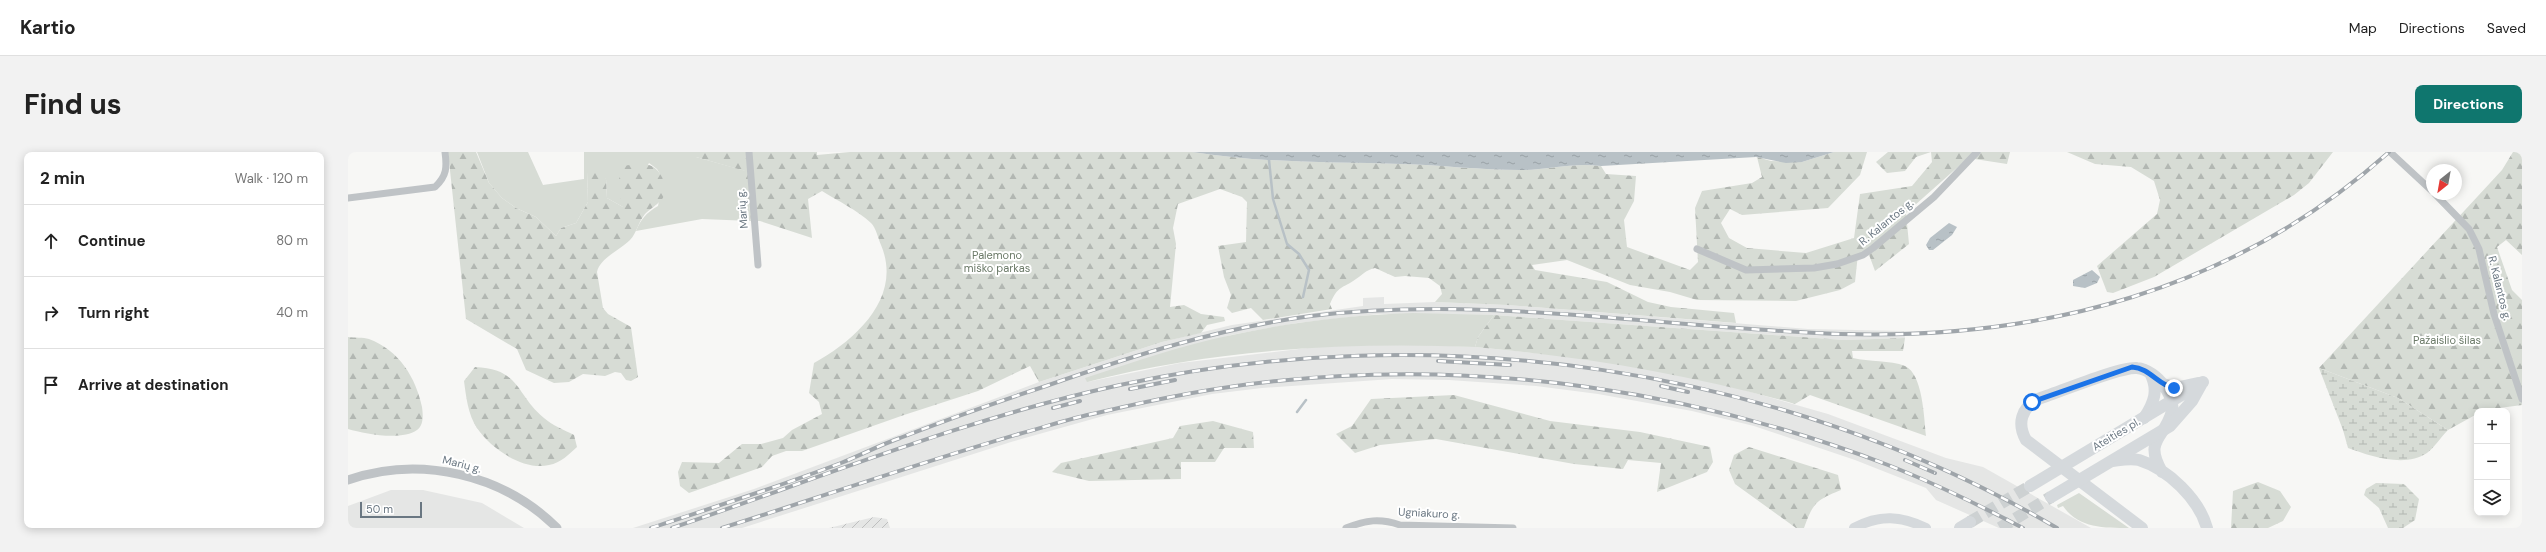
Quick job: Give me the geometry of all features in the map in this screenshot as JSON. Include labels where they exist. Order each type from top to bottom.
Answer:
[{"type":"main road","points":[[2142,528],[2031,445],[2023,434],[2021,420],[2027,407],[2032,402],[2126,369],[2138,368],[2149,372],[2163,384],[2174,388],[2203,382]]},
{"type":"main road","points":[[2144,418],[2151,406],[2155,394],[2153,380],[2149,372]]},
{"type":"main road","points":[[2158,434],[2183,412],[2203,382]]},
{"type":"main road","name":"Ateities pl.","points":[[2030,486],[2203,382]]},
{"type":"main road","points":[[2162,472],[2154,455],[2158,434],[2170,418],[2171,401],[2163,384]]},
{"type":"main road","name":"Ateities pl.","points":[[2051,497],[2158,434]]},
{"type":"main road","points":[[2112,461],[2138,460],[2162,472],[2194,501],[2207,528]]},
{"type":"main road","points":[[1854,528],[1881,517],[1903,519],[1915,522],[1926,528]]},
{"type":"main road","points":[[1960,528],[1970,522]]},
{"type":"street","points":[[348,198],[428,190],[435,187],[442,180],[447,170],[445,152]]},
{"type":"street","name":"Marių g.","points":[[749,152],[758,265]]},
{"type":"street","name":"R. Kalantos g.","points":[[1698,249],[1746,270],[1814,268],[1837,264],[1863,255],[1934,197],[1976,152]]},
{"type":"street","points":[[2390,152],[2426,185]]},
{"type":"street","name":"R. Kalantos g.","points":[[2441,200],[2469,229],[2479,248],[2494,314],[2522,399]]},
{"type":"street","name":"Marių g.","points":[[348,480],[382,471],[410,468],[436,470],[466,475],[518,497],[557,528]]},
{"type":"street","name":"Ugniakuro g.","points":[[1346,528],[1365,520],[1386,520],[1400,526],[1513,528]]},
{"type":"shaded area","points":[[1384,297],[1384,304],[1435,302],[1507,305],[1808,329],[1904,331],[1905,338],[1844,340],[1494,315],[1379,314],[1297,323],[1231,335],[1087,382],[1180,363],[1324,346],[1398,344],[1475,347],[1585,358],[1671,373],[1737,388],[1828,414],[1946,458],[1983,467],[2091,528],[1999,528],[1936,500],[1926,488],[1855,460],[1754,426],[1692,411],[1598,394],[1536,386],[1449,380],[1392,379],[1262,388],[1212,394],[1107,415],[1011,442],[742,528],[633,528],[754,489],[1039,382],[1162,342],[1232,325],[1363,306],[1363,298]]},
{"type":"shaded area","points":[[391,490],[423,490],[482,503],[524,528],[348,528],[348,506]]},
{"type":"shaded area","points":[[874,517],[887,519],[890,528],[829,528]]},
{"type":"green space","points":[[448,152],[476,152],[489,183],[502,198],[516,208],[536,217],[556,236],[561,228],[576,223],[588,202],[587,172],[596,167],[606,179],[607,198],[623,207],[617,186],[623,166],[645,164],[654,168],[658,172],[662,177],[666,190],[662,199],[645,214],[630,240],[606,258],[602,262],[597,272],[603,308],[608,314],[631,327],[638,377],[631,381],[626,380],[621,373],[615,372],[605,376],[583,374],[569,382],[554,383],[526,370],[517,349],[466,319]]},
{"type":"green space","points":[[477,152],[528,152],[543,185],[584,179],[584,152],[696,152],[696,157],[746,171],[751,221],[702,219],[636,231],[644,217],[658,206],[663,179],[657,169],[649,163],[623,207],[607,198],[606,179],[587,172],[588,202],[576,223],[561,228],[556,236],[536,217],[516,208],[502,198],[489,183]]},
{"type":"green space","name":"Palemono miško parkas","points":[[696,152],[817,152],[817,155],[850,152],[1192,152],[1218,156],[1270,160],[1416,165],[1504,170],[1529,170],[1581,165],[1601,166],[1606,174],[1636,176],[1634,201],[1624,220],[1627,247],[1690,270],[1698,262],[1695,208],[1702,191],[1752,183],[1762,177],[1757,157],[1771,161],[1802,162],[1834,152],[1867,152],[1860,175],[1828,208],[1742,215],[1730,209],[1721,223],[1729,238],[1747,248],[1806,253],[1854,238],[1860,194],[1912,186],[1932,162],[1931,152],[2010,152],[2007,164],[1968,158],[1906,213],[1909,244],[1875,271],[1868,252],[1858,254],[1855,282],[1840,290],[1796,301],[1697,300],[1670,292],[1630,285],[1567,260],[1532,265],[1535,270],[1607,282],[1648,302],[1671,307],[1734,313],[1736,323],[1507,305],[1435,302],[1442,294],[1440,286],[1429,278],[1405,276],[1395,277],[1375,268],[1367,271],[1338,290],[1330,304],[1332,309],[1263,320],[1251,308],[1232,313],[1227,308],[1231,295],[1224,277],[1218,246],[1246,242],[1247,202],[1242,197],[1220,189],[1178,204],[1173,228],[1176,244],[1170,307],[1184,305],[1201,314],[1224,317],[1225,321],[1207,325],[1201,333],[1162,342],[1039,382],[1030,366],[978,391],[802,451],[786,451],[772,456],[762,467],[689,493],[680,486],[678,472],[682,462],[719,463],[742,444],[761,444],[783,438],[792,430],[822,414],[819,402],[809,393],[814,363],[845,342],[872,315],[881,299],[886,282],[886,264],[881,245],[877,233],[866,218],[822,191],[808,199],[812,238],[760,221],[751,221],[745,171],[696,157]]},
{"type":"green space","points":[[1888,152],[1931,152],[1916,157],[1905,171],[1887,173],[1876,162]]},
{"type":"green space","points":[[2067,152],[2333,152],[2309,183],[2294,195],[2154,277],[2113,293],[2107,292],[2097,266],[2157,214],[2160,200],[2154,181],[2131,167],[2095,164]]},
{"type":"green space","name":"Pažaislio šilas","points":[[2513,152],[2522,152],[2522,255],[2506,240],[2497,247],[2512,290],[2522,300],[2522,405],[2500,408],[2474,408],[2474,416],[2448,430],[2398,398],[2319,368],[2502,170]]},
{"type":"green space","points":[[1413,313],[1494,315],[1478,337],[1475,347],[1377,346],[1280,350],[1183,362],[1087,382],[1085,378],[1176,349],[1254,330],[1367,315]]},
{"type":"green space","points":[[1494,315],[1844,340],[1905,338],[1903,351],[1852,351],[1853,358],[1899,364],[1905,366],[1911,371],[1916,378],[1922,397],[1926,436],[1810,395],[1795,404],[1755,393],[1676,375],[1556,356],[1475,347],[1478,337]]},
{"type":"green space","points":[[348,337],[367,338],[380,344],[389,350],[404,366],[411,376],[422,407],[422,422],[417,430],[402,435],[383,436],[348,429]]},
{"type":"green space","points":[[475,367],[501,372],[509,378],[516,384],[527,400],[544,418],[574,435],[577,447],[564,458],[553,464],[539,466],[529,465],[509,457],[499,451],[477,428],[469,411],[464,381]]},
{"type":"green space","points":[[2319,368],[2398,398],[2448,430],[2427,453],[2408,460],[2377,457],[2348,448],[2343,430]]},
{"type":"green space","points":[[1454,395],[1550,421],[1640,432],[1710,447],[1713,462],[1707,472],[1657,492],[1661,463],[1628,460],[1623,469],[1574,464],[1436,439],[1380,445],[1355,453],[1336,434],[1352,426],[1371,399]]},
{"type":"green space","points":[[1213,421],[1253,432],[1254,448],[1224,448],[1215,462],[1181,462],[1181,479],[1089,481],[1052,472],[1061,463],[1173,438],[1180,426]]},
{"type":"green space","points":[[1749,447],[1838,475],[1841,490],[1816,503],[1804,528],[1796,528],[1735,484],[1729,470],[1734,455]]},
{"type":"green space","points":[[2258,482],[2280,491],[2291,507],[2283,521],[2268,528],[2231,528],[2233,491]]},
{"type":"green space","points":[[2376,483],[2404,484],[2419,499],[2415,520],[2403,528],[2388,528],[2379,508],[2364,495],[2366,489]]},
{"type":"green space","points":[[2079,493],[2129,528],[2101,527],[2084,523],[2076,519],[2063,506],[2058,508],[2057,505]]},
{"type":"water","points":[[1192,152],[1834,152],[1802,162],[1786,163],[1756,157],[1601,166],[1581,165],[1520,170],[1270,160],[1218,156]]},
{"type":"water","points":[[1949,223],[1957,227],[1952,235],[1933,250],[1929,250],[1926,245],[1930,238]]},
{"type":"water","points":[[2092,270],[2100,277],[2097,283],[2085,288],[2073,286],[2073,280]]},
{"type":"waterway","points":[[1269,160],[1273,199],[1287,244],[1299,254],[1309,270],[1303,297]]},
{"type":"waterway","points":[[1297,412],[1306,400]]},
{"type":"tunnel","points":[[1970,522],[2030,486]]},
{"type":"tunnel","points":[[2000,528],[2051,497]]},
{"type":"railway","points":[[651,528],[794,480],[841,463],[954,417],[1111,364],[1177,344],[1277,321],[1311,316],[1377,310],[1443,309],[1576,315],[1774,331],[1840,334],[1915,334],[1989,328],[2062,315],[2132,297],[2201,272],[2267,240],[2329,200],[2389,152]]},
{"type":"railway","points":[[672,528],[894,450],[1006,414],[1063,399],[1120,385],[1239,365],[1359,356],[1481,357],[1602,370],[1721,393],[1837,427],[1950,472],[2057,528]]},
{"type":"railway","points":[[1438,361],[1510,365]]},
{"type":"railway","points":[[722,528],[982,445],[1078,417],[1141,403],[1209,390],[1277,381],[1354,375],[1432,374],[1510,378],[1587,387],[1664,400],[1740,418],[1815,439],[1888,465],[1922,479],[2023,528]]},
{"type":"railway","points":[[1130,389],[1175,380]]},
{"type":"railway","points":[[1661,386],[1688,392]]},
{"type":"railway","points":[[1053,408],[1080,401]]},
{"type":"railway","points":[[1905,460],[1935,473]]},
{"type":"route","points":[[2032,402],[2132,367],[2144,369],[2163,384],[2174,388]]}]
